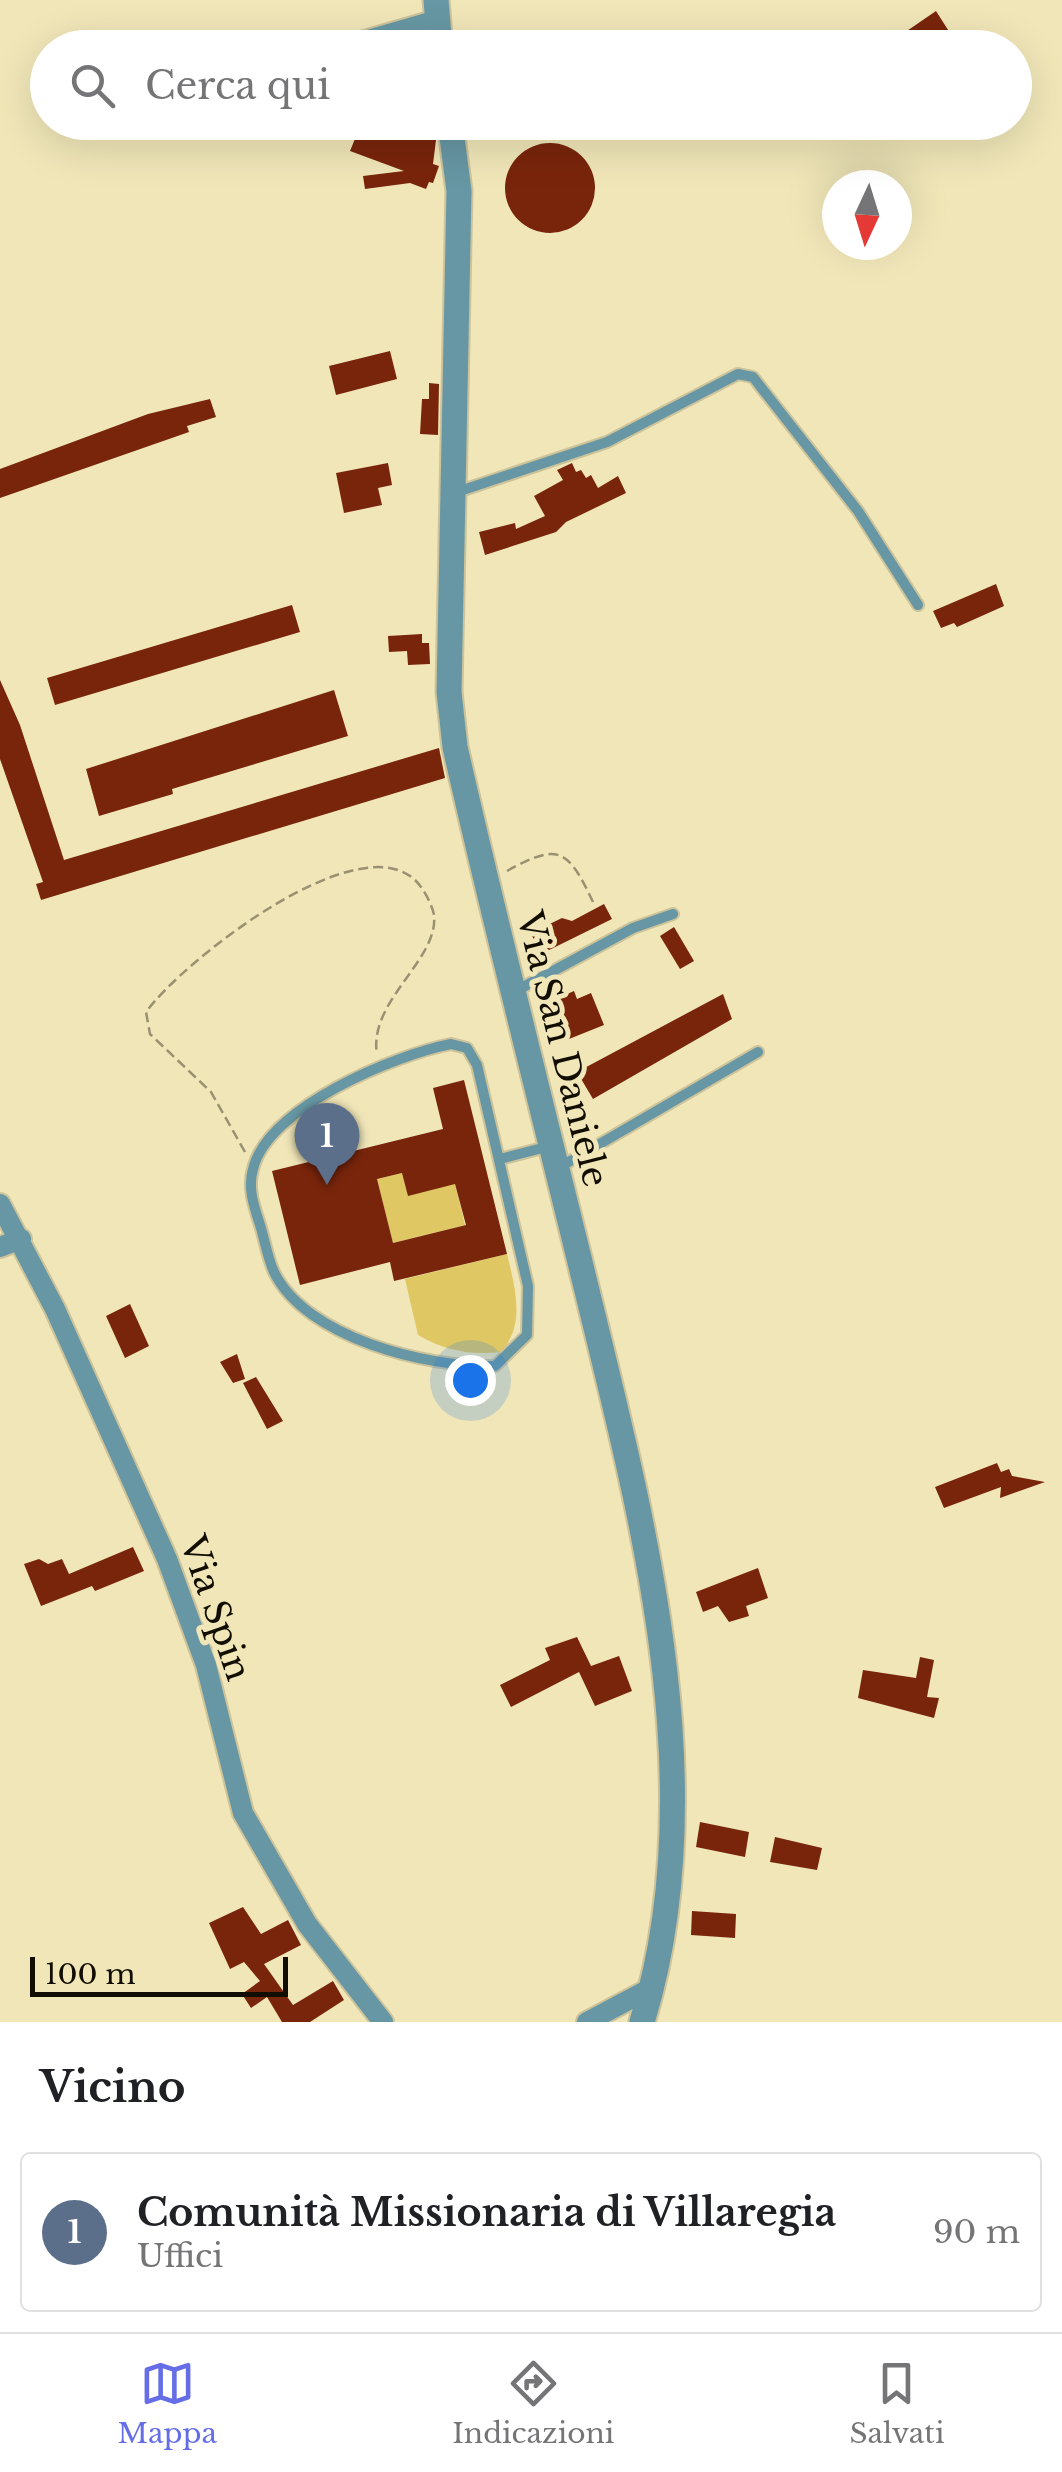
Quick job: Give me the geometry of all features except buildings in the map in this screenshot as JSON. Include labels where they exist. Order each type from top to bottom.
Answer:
[{"type":"street","points":[[385,30],[436,10]]},
{"type":"street","name":"Via San Daniele","points":[[452,140],[459,191],[449,692],[455,747],[486,883],[657,1604],[670,1736],[670,1846],[653,1986],[642,2022]]},
{"type":"street","name":"Via Spin","points":[[0,1204],[21,1239],[139,1493],[192,1620],[243,1813],[307,1924],[383,2022]]},
{"type":"street","points":[[0,1247],[21,1239]]},
{"type":"street","points":[[586,2022],[653,1986]]},
{"type":"lane","points":[[451,494],[607,442],[738,374],[753,377],[858,511],[918,605]]},
{"type":"lane","points":[[514,993],[634,928],[672,914]]},
{"type":"lane","points":[[452,1044],[467,1048],[477,1066],[500,1159],[528,1286],[526,1335],[495,1366],[461,1367],[356,1341],[310,1312],[274,1274],[251,1194],[253,1166],[282,1125],[378,1066],[415,1051],[452,1044]]},
{"type":"lane","points":[[500,1159],[554,1157],[758,1052]]},
{"type":"path","points":[[486,883],[548,850],[570,862],[593,902]]},
{"type":"path","points":[[253,1166],[211,1092],[150,1034],[146,1012],[158,996],[212,948],[318,878],[380,865],[403,869],[421,886],[434,914],[431,934],[388,1003],[374,1040],[378,1066]]},
{"type":"shaded area","points":[[402,1173],[453,1176],[465,1225],[393,1243],[377,1179]]},
{"type":"shaded area","points":[[507,1254],[516,1318],[514,1330],[501,1352],[458,1351],[418,1335],[405,1279]]},
{"type":"place","name":"Comunità Missionaria di Villaregia","points":[[327,1185]]}]
